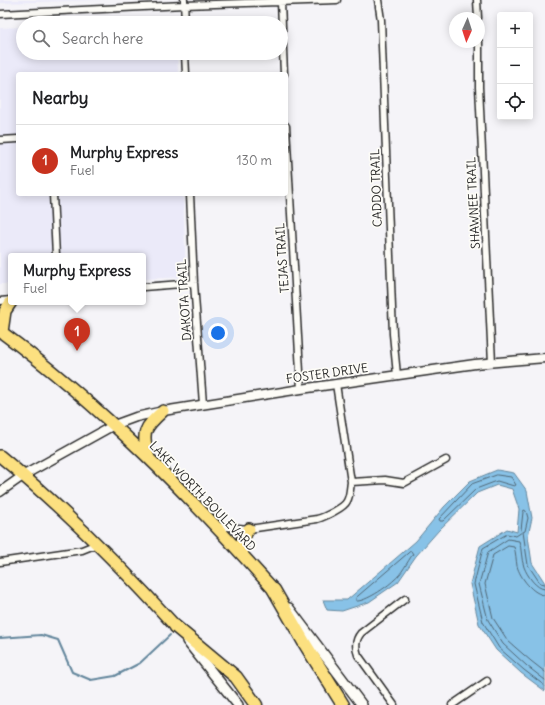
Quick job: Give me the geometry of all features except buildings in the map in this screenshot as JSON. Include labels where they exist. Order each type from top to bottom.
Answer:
[{"type":"highway","points":[[1,331],[5,310],[8,305]]},
{"type":"highway","name":"LAKE WORTH BOULEVARD","points":[[1,331],[57,375],[114,425],[178,486],[274,590]]},
{"type":"highway","points":[[149,459],[145,445],[146,429],[149,424],[163,411]]},
{"type":"highway","points":[[0,456],[24,475],[97,544],[176,627],[236,677],[256,705]]},
{"type":"highway","points":[[242,555],[240,545],[249,529]]},
{"type":"highway","points":[[274,590],[305,644],[343,705]]},
{"type":"main road","name":"LAKE WORTH BOULEVARD","points":[[274,590],[313,638],[362,705]]},
{"type":"main road","points":[[176,627],[238,705]]},
{"type":"street","points":[[0,14],[184,2],[281,2],[337,0]]},
{"type":"street","name":"CADDO TRAIL","points":[[378,0],[381,20],[393,334],[397,375]]},
{"type":"street","points":[[477,0],[478,12]]},
{"type":"street","points":[[184,2],[184,16]]},
{"type":"street","points":[[281,2],[282,16]]},
{"type":"street","name":"SHAWNEE TRAIL","points":[[478,48],[492,363]]},
{"type":"street","points":[[185,60],[186,72]]},
{"type":"street","points":[[283,60],[284,72]]},
{"type":"street","points":[[0,140],[16,139]]},
{"type":"street","name":"TEJAS TRAIL","points":[[288,159],[302,389]]},
{"type":"street","points":[[53,196],[56,253]]},
{"type":"street","name":"DAKOTA TRAIL","points":[[190,196],[194,283],[203,404]]},
{"type":"street","points":[[146,287],[194,283]]},
{"type":"street","name":"FOSTER DRIVE","points":[[0,492],[24,475],[114,425],[130,419],[203,404],[397,375],[545,358]]},
{"type":"street","points":[[216,526],[249,529],[317,519],[324,517],[345,504],[351,482],[336,384]]},
{"type":"street","points":[[351,482],[385,480],[404,483],[446,460]]},
{"type":"street","points":[[0,562],[82,550],[97,544]]},
{"type":"street","points":[[394,705],[358,655],[356,643],[357,638],[361,633],[405,599]]},
{"type":"street","points":[[452,705],[487,682]]},
{"type":"shaded area","points":[[0,0],[107,0],[0,3]]},
{"type":"shaded area","points":[[16,27],[16,60],[177,60],[178,72],[16,72],[16,196],[183,196],[186,277],[146,279],[146,253],[8,253],[8,284],[0,284],[0,28]]},
{"type":"water","points":[[497,470],[514,473],[527,491],[532,518],[528,536],[532,563],[545,583],[545,691],[521,673],[496,650],[479,624],[470,584],[480,546],[507,529],[517,532],[519,509],[512,489],[497,485],[477,493],[439,530],[416,556],[398,582],[369,602],[342,611],[327,610],[323,600],[347,600],[416,541],[444,507],[470,481]]},
{"type":"waterway","points":[[0,638],[41,635],[58,640],[72,672],[91,680],[115,676],[140,663],[170,635]]},
{"type":"place","name":"Murphy Express","points":[[77,351]]}]
